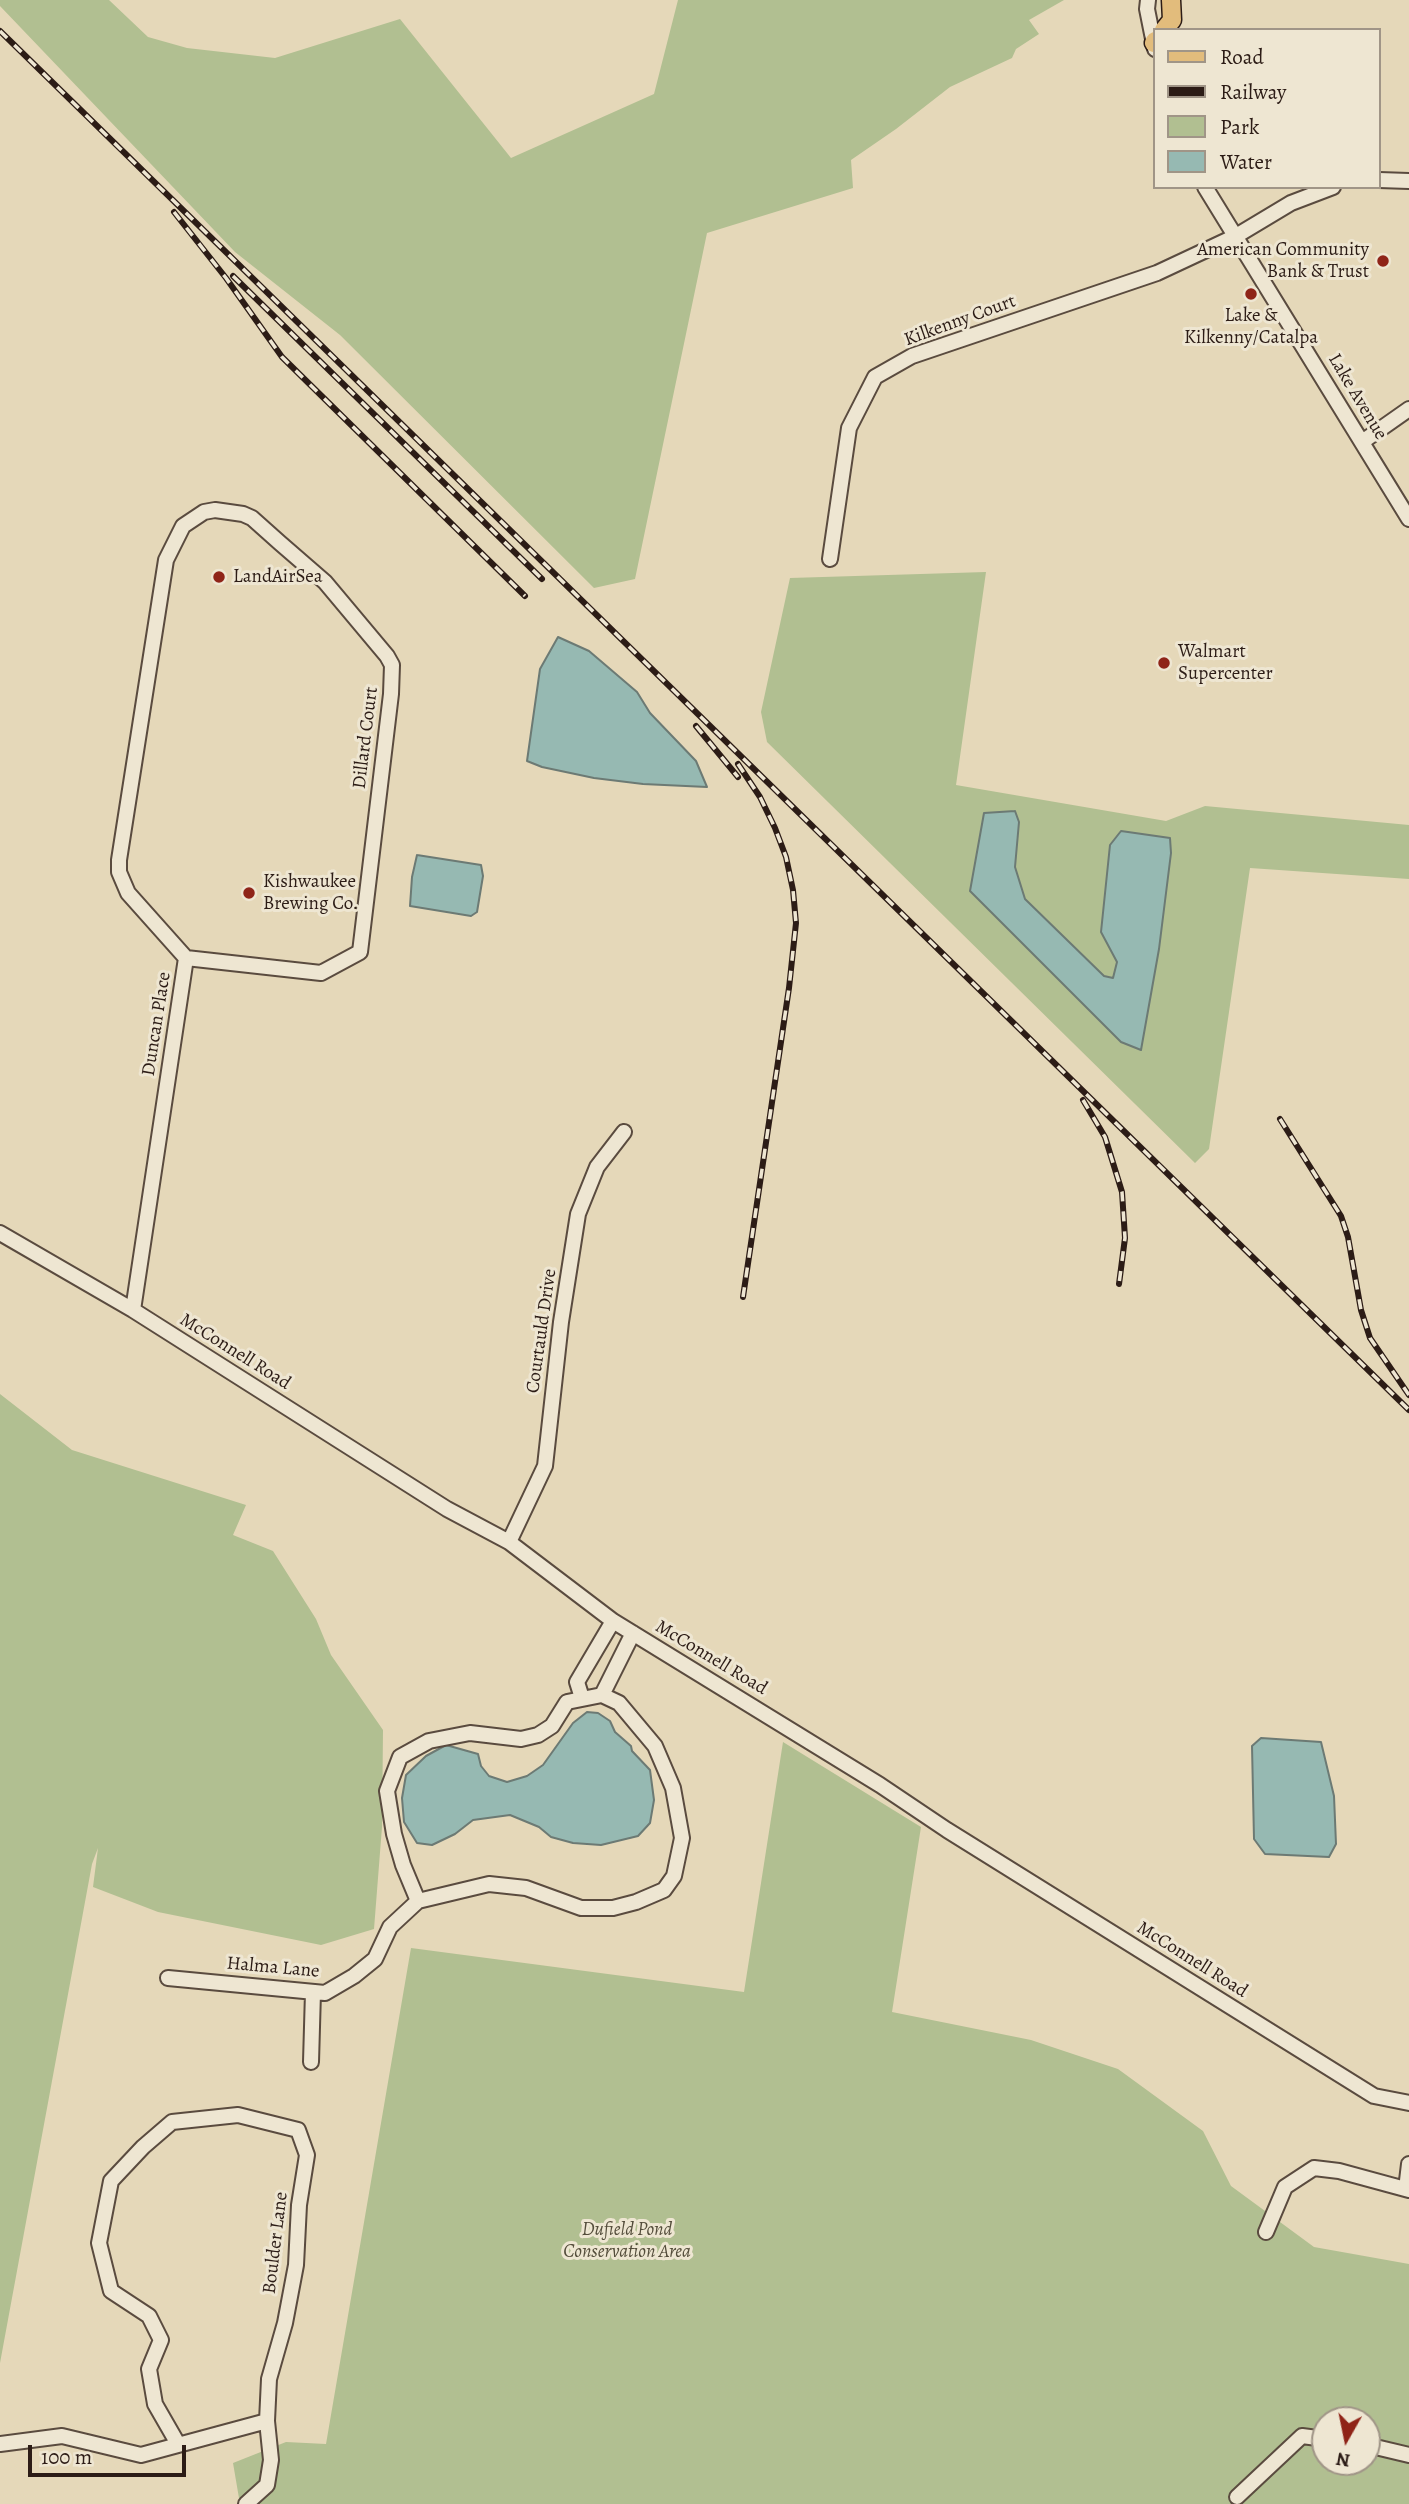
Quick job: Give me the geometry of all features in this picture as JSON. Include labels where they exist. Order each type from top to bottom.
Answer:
[{"type":"main road","points":[[1166,28],[1172,20],[1171,0]]},
{"type":"street","points":[[1148,0],[1154,28]]},
{"type":"street","points":[[1381,180],[1409,181]]},
{"type":"street","name":"Lake Avenue","points":[[1206,189],[1409,519]]},
{"type":"street","name":"Kilkenny Court","points":[[830,559],[849,428],[875,377],[912,356],[1157,273],[1236,236],[1291,203],[1328,189]]},
{"type":"street","points":[[1362,442],[1409,409]]},
{"type":"street","name":"Dillard Court","points":[[166,560],[183,526],[204,512],[230,511],[252,519],[325,582],[387,656],[392,665],[393,679],[360,951],[321,973],[186,958]]},
{"type":"street","name":"Duncan Place","points":[[133,1310],[186,958],[128,893],[119,872],[166,560]]},
{"type":"street","name":"Courtauld Drive","points":[[509,1542],[544,1466],[559,1334],[578,1214],[597,1167],[624,1132]]},
{"type":"street","name":"McConnell Road","points":[[0,1233],[133,1310],[438,1503],[509,1542],[613,1621],[880,1785],[947,1830],[1374,2096],[1409,2104]]},
{"type":"street","points":[[582,1698],[577,1682],[613,1621]]},
{"type":"street","points":[[602,1695],[633,1633]]},
{"type":"street","points":[[602,1695],[619,1703],[655,1746],[673,1788],[682,1838],[674,1875],[664,1890],[613,1908],[581,1908],[526,1888],[489,1884],[418,1901],[400,1854],[387,1791],[400,1757],[429,1741],[470,1733],[521,1738],[538,1735],[552,1727],[567,1702],[582,1698],[602,1695]]},
{"type":"street","name":"Halma Lane","points":[[168,1978],[325,1993],[354,1976],[375,1959],[390,1927],[418,1901]]},
{"type":"street","points":[[311,2063],[313,1992]]},
{"type":"street","name":"Boulder Lane","points":[[178,2444],[155,2404],[149,2369],[161,2340],[149,2316],[111,2291],[99,2243],[111,2181],[143,2147],[172,2122],[238,2116],[298,2130],[307,2155],[299,2204],[296,2265],[285,2323],[269,2379],[267,2421]]},
{"type":"street","points":[[1266,2232],[1285,2187],[1314,2168],[1339,2171],[1407,2190],[1409,2164]]},
{"type":"street","points":[[0,2444],[62,2436],[141,2455],[267,2421],[271,2460],[267,2485],[246,2504]]},
{"type":"street","points":[[1237,2497],[1302,2436],[1311,2437]]},
{"type":"street","points":[[1381,2448],[1409,2455]]},
{"type":"green space","points":[[0,0],[109,0],[148,37],[187,48],[275,58],[400,19],[511,158],[654,94],[678,0],[1064,0],[1029,20],[1039,34],[1016,49],[1012,58],[950,87],[851,160],[853,188],[707,233],[635,579],[594,588],[340,335],[235,252],[0,6]]},
{"type":"green space","points":[[986,572],[956,785],[1166,821],[1205,806],[1409,825],[1409,879],[1250,868],[1209,1149],[1195,1163],[767,742],[761,712],[790,578]]},
{"type":"green space","points":[[0,1394],[72,1450],[246,1505],[233,1535],[273,1551],[316,1619],[331,1655],[383,1730],[382,1827],[374,1929],[321,1945],[158,1912],[93,1887],[98,1848],[92,1864],[0,2363]]},
{"type":"green space","name":"Dufield Pond Conservation Area","points":[[783,1742],[921,1827],[892,2012],[1031,2040],[1118,2069],[1203,2131],[1231,2186],[1314,2247],[1409,2264],[1409,2504],[240,2504],[233,2463],[286,2442],[326,2444],[411,1948],[744,1992]]},
{"type":"water","points":[[558,637],[589,651],[637,692],[650,713],[696,761],[707,787],[594,778],[542,767],[527,761],[540,669]]},
{"type":"water","points":[[1015,811],[1019,822],[1015,867],[1025,899],[1104,976],[1113,978],[1117,962],[1101,932],[1110,845],[1121,831],[1170,838],[1171,853],[1159,949],[1141,1050],[1121,1042],[970,891],[984,813]]},
{"type":"water","points":[[417,855],[481,865],[483,876],[477,912],[471,916],[410,906]]},
{"type":"water","points":[[587,1712],[598,1713],[610,1721],[615,1732],[631,1746],[632,1751],[650,1770],[654,1800],[650,1823],[638,1836],[601,1845],[573,1843],[551,1837],[539,1827],[510,1815],[473,1820],[455,1834],[432,1845],[417,1843],[404,1822],[402,1798],[406,1775],[426,1756],[446,1745],[478,1754],[481,1766],[489,1776],[507,1782],[527,1776],[543,1765],[573,1723]]},
{"type":"water","points":[[1261,1738],[1321,1742],[1334,1796],[1336,1844],[1329,1857],[1265,1854],[1254,1839],[1252,1746]]},
{"type":"railway","points":[[0,31],[1409,1410]]},
{"type":"railway","points":[[174,212],[226,278],[282,357],[525,596]]},
{"type":"railway","points":[[233,276],[542,579]]},
{"type":"railway","points":[[696,726],[738,777]]},
{"type":"railway","points":[[738,764],[760,797],[786,857],[796,923],[789,988],[743,1297]]},
{"type":"railway","points":[[1083,1100],[1105,1137],[1122,1192],[1125,1238],[1119,1284]]},
{"type":"railway","points":[[1280,1119],[1341,1216],[1348,1237],[1361,1310],[1370,1338],[1409,1395]]},
{"type":"place","name":"American Community Bank & Trust","points":[[1383,261]]},
{"type":"place","name":"Lake & Kilkenny/Catalpa","points":[[1251,294]]},
{"type":"place","name":"LandAirSea","points":[[219,577]]},
{"type":"place","name":"Walmart Supercenter","points":[[1164,663]]},
{"type":"place","name":"Kishwaukee Brewing Co.","points":[[249,893]]}]
